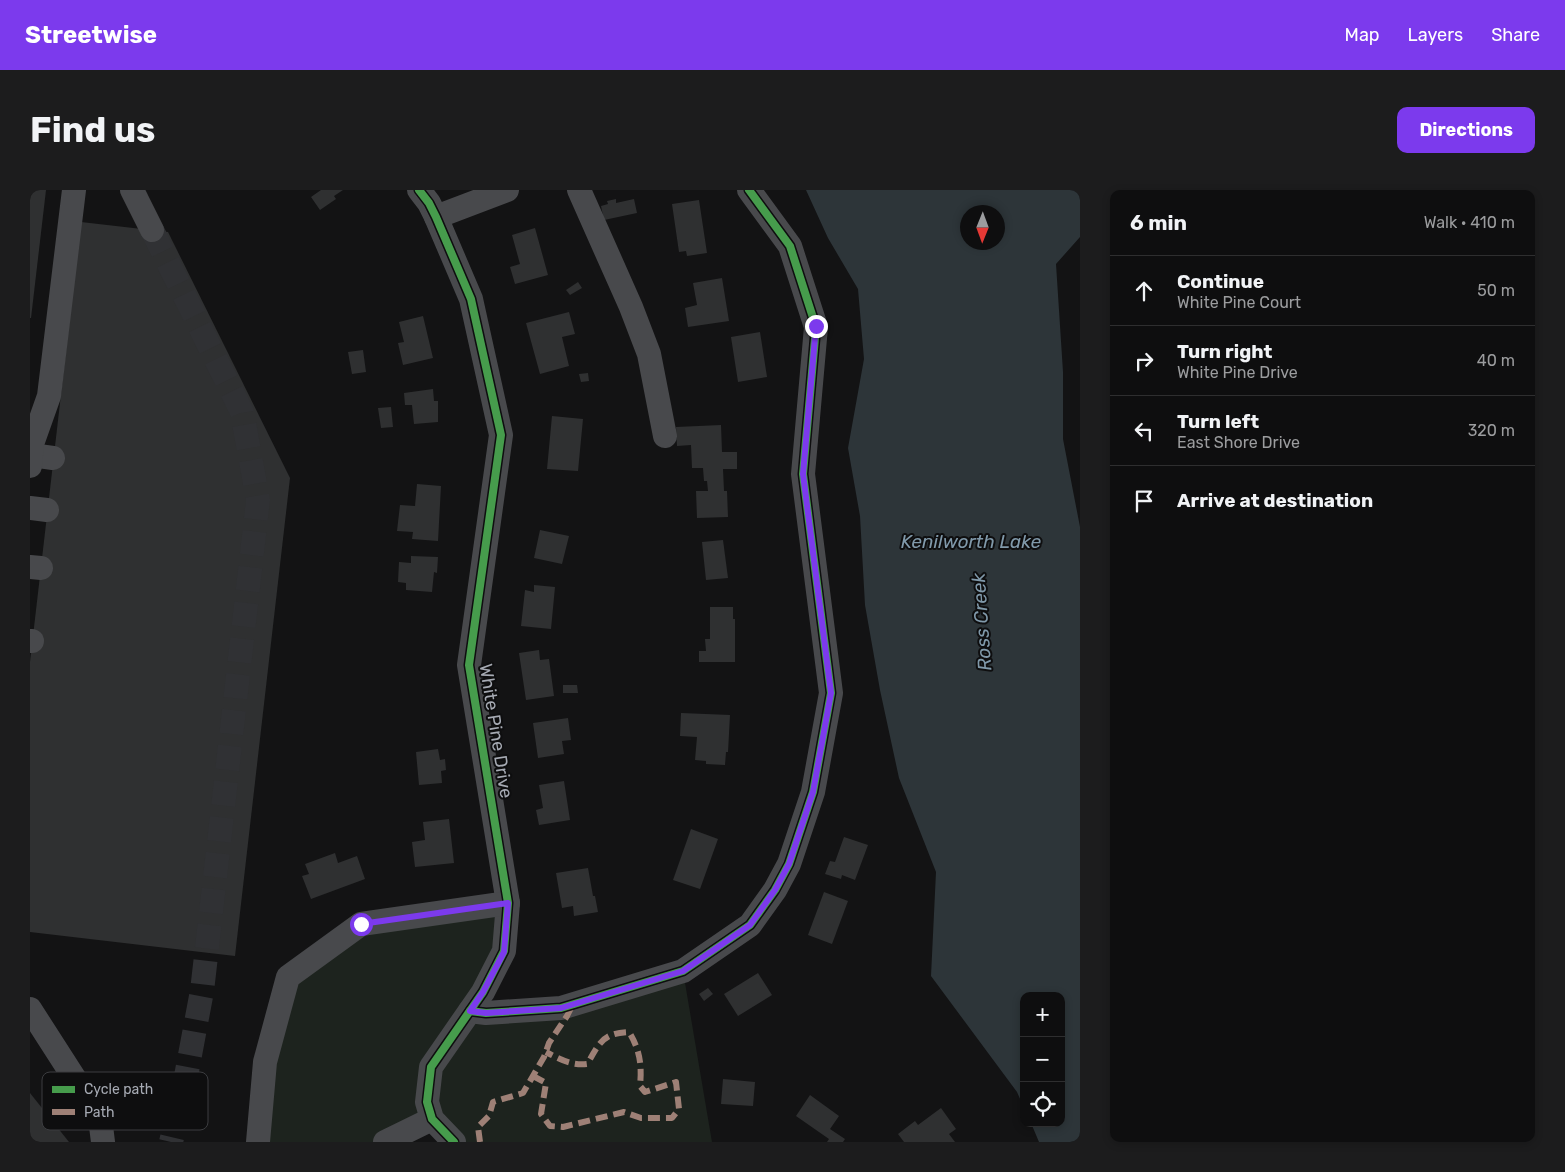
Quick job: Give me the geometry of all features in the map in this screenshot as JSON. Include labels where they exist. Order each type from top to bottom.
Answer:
[{"type":"street","points":[[38,459],[32,444],[53,403],[73,244],[74,190]]},
{"type":"street","points":[[132,190],[152,230]]},
{"type":"street","name":"White Pine Drive","points":[[419,190],[436,216],[471,299],[501,435],[469,665],[508,903],[504,952],[483,992],[431,1067],[427,1102],[432,1119]]},
{"type":"street","points":[[436,216],[506,190]]},
{"type":"street","points":[[579,190],[631,307],[649,354],[666,436]]},
{"type":"street","points":[[470,1011],[486,1013],[561,1008],[683,971],[750,925],[775,890],[789,864],[813,792],[831,693],[803,474],[816,326],[790,246],[750,190]]},
{"type":"street","points":[[258,1142],[265,1062],[288,977],[361,924],[508,903]]},
{"type":"street","points":[[30,1009],[70,1072]]},
{"type":"street","points":[[385,1142],[432,1119],[454,1142]]},
{"type":"shaded area","points":[[508,903],[486,1013],[683,971],[712,1142],[454,1142],[432,1119],[385,1142],[258,1142],[288,977],[361,924]]},
{"type":"water","name":"Kenilworth Lake","points":[[806,190],[1080,190],[1080,237],[1056,264],[1063,372],[1063,439],[1080,527],[1080,1142],[1039,1142],[1033,1127],[1065,1127],[1065,992],[1020,992],[1020,1099],[1017,1092],[931,976],[936,872],[899,778],[880,690],[865,605],[860,516],[848,448],[864,359],[858,289],[828,238]]},
{"type":"building","points":[[30,190],[46,190],[31,318],[30,318]]},
{"type":"building","points":[[321,190],[343,190],[334,196],[336,199],[320,210],[311,197]]},
{"type":"building","points":[[616,199],[616,203],[634,199],[637,213],[604,220],[601,206],[608,204],[607,201]]},
{"type":"building","points":[[699,200],[707,253],[687,256],[686,251],[679,252],[672,204]]},
{"type":"building","points":[[81,222],[168,232],[290,478],[235,956],[30,932],[30,662]]},
{"type":"building","points":[[535,228],[548,275],[515,284],[510,267],[520,264],[512,235]]},
{"type":"building","points":[[722,278],[729,321],[688,327],[685,308],[697,305],[693,283]]},
{"type":"building","points":[[578,282],[582,288],[570,295],[566,290]]},
{"type":"building","points":[[569,312],[575,334],[562,337],[569,366],[540,374],[526,323]]},
{"type":"building","points":[[423,316],[433,358],[403,365],[398,343],[404,342],[399,322]]},
{"type":"building","points":[[760,332],[767,377],[738,382],[731,337]]},
{"type":"building","points":[[363,350],[366,372],[352,374],[348,352]]},
{"type":"building","points":[[588,373],[589,381],[581,382],[579,374]]},
{"type":"building","points":[[433,389],[434,401],[438,401],[438,422],[414,424],[412,405],[405,405],[404,393]]},
{"type":"building","points":[[391,407],[393,427],[381,428],[378,408]]},
{"type":"building","points":[[552,416],[583,419],[578,471],[547,469]]},
{"type":"building","points":[[721,425],[722,452],[737,452],[737,469],[723,469],[724,491],[727,491],[728,517],[697,518],[696,491],[708,491],[707,481],[704,481],[703,468],[692,468],[691,445],[677,446],[676,427]]},
{"type":"building","points":[[417,484],[441,486],[438,541],[412,539],[413,532],[397,531],[400,505],[415,506]]},
{"type":"building","points":[[540,530],[569,536],[562,564],[534,558]]},
{"type":"building","points":[[723,540],[728,578],[706,580],[702,542]]},
{"type":"building","points":[[411,556],[438,557],[437,573],[434,572],[432,592],[406,590],[406,583],[398,582],[399,562],[411,563]]},
{"type":"building","points":[[534,585],[555,587],[551,629],[521,626],[525,590],[534,592]]},
{"type":"building","points":[[710,607],[733,607],[733,619],[735,619],[735,662],[699,662],[699,651],[706,651],[705,639],[710,639]]},
{"type":"building","points":[[539,650],[540,660],[549,659],[554,696],[526,700],[519,653]]},
{"type":"building","points":[[563,685],[577,685],[578,693],[563,693]]},
{"type":"building","points":[[681,713],[730,715],[728,752],[726,752],[725,765],[706,764],[706,761],[695,760],[697,737],[680,736]]},
{"type":"building","points":[[568,718],[571,740],[562,741],[564,754],[538,758],[533,723]]},
{"type":"building","points":[[438,749],[440,760],[445,759],[446,770],[441,771],[442,783],[419,785],[416,752]]},
{"type":"building","points":[[564,781],[570,820],[539,825],[536,810],[543,808],[539,785]]},
{"type":"building","points":[[449,819],[454,863],[415,867],[412,842],[425,840],[423,822]]},
{"type":"building","points":[[691,829],[718,839],[700,889],[673,880]]},
{"type":"building","points":[[844,837],[868,845],[855,880],[842,875],[841,879],[825,874],[830,861],[835,862]]},
{"type":"building","points":[[335,853],[338,863],[357,856],[365,879],[311,899],[302,876],[309,874],[305,864]]},
{"type":"building","points":[[588,868],[598,912],[574,916],[573,906],[562,908],[556,873]]},
{"type":"building","points":[[824,892],[848,901],[832,944],[808,935]]},
{"type":"building","points":[[758,973],[772,995],[738,1016],[724,994]]},
{"type":"building","points":[[708,988],[713,994],[704,1001],[699,994]]},
{"type":"building","points":[[723,1079],[755,1082],[753,1106],[721,1104]]},
{"type":"building","points":[[30,1093],[42,1108],[42,1130],[59,1130],[69,1142],[30,1142]]},
{"type":"building","points":[[810,1095],[839,1116],[830,1129],[845,1139],[843,1142],[827,1142],[829,1139],[796,1116]]},
{"type":"building","points":[[941,1108],[956,1129],[949,1134],[955,1142],[904,1142],[898,1134],[915,1121],[918,1125]]},
{"type":"tunnel","points":[[152,230],[242,412],[258,500],[202,991],[187,1072]]},
{"type":"tunnel","points":[[171,1142],[174,1130]]},
{"type":"marked path","points":[[480,1142],[478,1127],[489,1116],[493,1102],[523,1093],[544,1057],[549,1043],[573,1004]]},
{"type":"marked path","points":[[533,1076],[546,1083],[541,1114],[550,1126],[563,1127],[624,1112],[641,1118],[672,1118],[679,1109],[676,1082],[645,1092],[640,1086],[641,1071],[639,1058],[636,1045],[629,1032],[613,1034],[603,1040],[587,1064],[571,1063],[546,1052]]},
{"type":"cycle path","points":[[419,190],[429,203],[436,217],[471,299],[501,435],[469,665],[508,903],[504,951],[483,992],[431,1067],[427,1102],[432,1119],[454,1142]]},
{"type":"cycle path","points":[[470,1011],[486,1013],[561,1008],[683,971],[750,925],[775,890],[789,864],[813,792],[831,693],[803,474],[816,327],[790,246],[749,190]]},
{"type":"route","points":[[361,924],[508,903],[504,952],[483,992],[470,1011],[486,1013],[561,1008],[683,971],[750,925],[775,890],[789,864],[813,792],[831,693],[803,474],[816,326]]},
{"type":"water label","name":"Ross Creek","points":[[981,622]]}]
